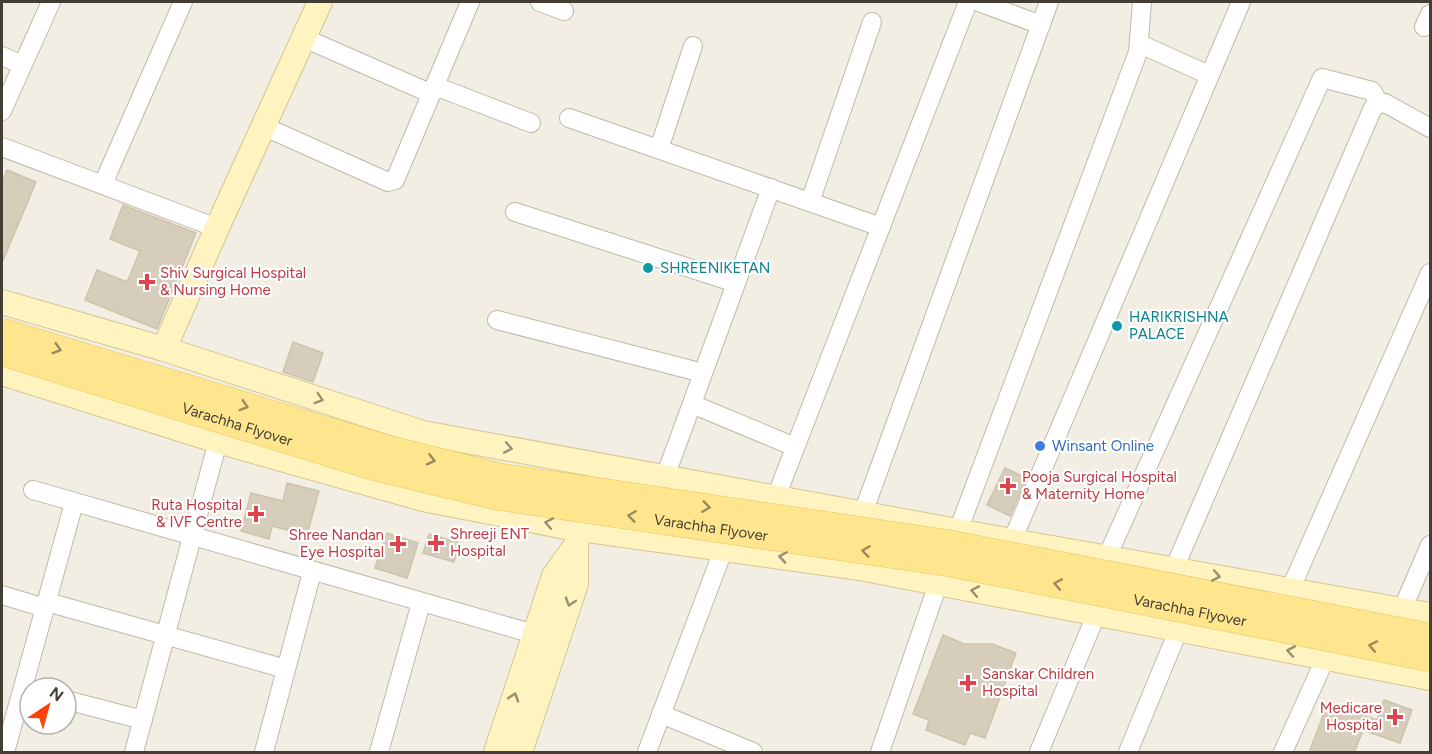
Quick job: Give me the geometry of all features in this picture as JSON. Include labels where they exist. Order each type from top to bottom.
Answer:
[{"type":"main road","name":"Varachha Flyover","points":[[2,332],[384,448],[501,477],[945,543],[1431,637]]},
{"type":"main road","name":"Varachha Flyover","points":[[2,352],[375,467],[495,496],[950,563],[1431,658]]},
{"type":"street","points":[[2,111],[51,2]]},
{"type":"street","points":[[103,184],[183,2]]},
{"type":"street","points":[[164,349],[320,2]]},
{"type":"street","points":[[263,126],[388,182],[392,181],[397,177],[470,2]]},
{"type":"street","points":[[540,2],[564,11]]},
{"type":"street","points":[[776,497],[968,2]]},
{"type":"street","points":[[979,2],[1041,25]]},
{"type":"street","points":[[863,513],[1049,2]]},
{"type":"street","points":[[958,531],[1140,44],[1142,2]]},
{"type":"street","points":[[1012,541],[1241,2]]},
{"type":"street","points":[[810,202],[872,22]]},
{"type":"street","points":[[304,38],[433,90],[531,123]]},
{"type":"street","points":[[1140,44],[1209,75]]},
{"type":"street","points":[[659,149],[693,46]]},
{"type":"street","points":[[2,56],[22,65]]},
{"type":"street","points":[[1039,753],[1096,615],[1107,557],[1322,78],[1372,91],[1379,102],[1431,128]]},
{"type":"street","points":[[1174,569],[1372,110],[1379,102]]},
{"type":"street","points":[[569,118],[880,227]]},
{"type":"street","points":[[2,147],[217,228]]},
{"type":"street","points":[[665,477],[771,188]]},
{"type":"street","points":[[515,212],[736,283]]},
{"type":"street","points":[[1290,590],[1431,273]]},
{"type":"street","points":[[2,302],[164,349],[423,433],[1431,615]]},
{"type":"street","points":[[498,321],[703,373]]},
{"type":"street","points":[[2,373],[218,441],[423,500],[578,537],[724,548],[860,568],[1431,678]]},
{"type":"street","points":[[692,404],[795,447]]},
{"type":"street","points":[[134,753],[218,441]]},
{"type":"street","points":[[520,753],[576,584],[578,537],[598,465]]},
{"type":"street","points":[[33,490],[534,634]]},
{"type":"street","points":[[29,676],[74,502]]},
{"type":"street","points":[[496,753],[554,576],[578,537]]},
{"type":"street","points":[[1402,610],[1431,545]]},
{"type":"street","points":[[647,753],[724,548]]},
{"type":"street","points":[[264,753],[312,572]]},
{"type":"street","points":[[880,753],[938,584]]},
{"type":"street","points":[[2,595],[166,634],[286,669]]},
{"type":"street","points":[[379,753],[421,603]]},
{"type":"street","points":[[1128,753],[1178,631]]},
{"type":"street","points":[[1282,753],[1326,657]]},
{"type":"street","points":[[78,703],[142,720]]},
{"type":"street","points":[[5,753],[9,708]]},
{"type":"street","points":[[661,714],[753,753]]},
{"type":"building","points":[[7,170],[36,182],[2,263],[2,182]]},
{"type":"building","points":[[123,205],[196,233],[157,329],[85,300],[97,270],[127,282],[140,251],[110,239]]},
{"type":"building","points":[[293,342],[323,353],[313,382],[283,372]]},
{"type":"building","points":[[1005,468],[1027,478],[1010,516],[987,505]]},
{"type":"building","points":[[287,483],[319,491],[307,535],[272,526],[269,539],[241,531],[251,493],[283,501]]},
{"type":"building","points":[[387,533],[418,543],[407,578],[375,568]]},
{"type":"building","points":[[429,534],[460,543],[454,562],[423,553]]},
{"type":"building","points":[[943,635],[964,644],[992,644],[1016,653],[985,738],[970,733],[965,745],[926,730],[929,720],[913,714]]},
{"type":"building","points":[[1384,700],[1412,710],[1400,743],[1363,730],[1354,753],[1309,753],[1328,702],[1377,720]]},
{"type":"place","name":"SHREENIKETAN","points":[[648,268]]},
{"type":"place","name":"Shiv Surgical Hospital & Nursing Home","points":[[147,282]]},
{"type":"place","name":"HARIKRISHNA PALACE","points":[[1117,326]]},
{"type":"place","name":"Winsant Online","points":[[1040,446]]},
{"type":"place","name":"Pooja Surgical Hospital & Maternity Home","points":[[1008,486]]},
{"type":"place","name":"Ruta Hospital & IVF Centre","points":[[256,514]]},
{"type":"place","name":"Shreeji ENT Hospital","points":[[436,543]]},
{"type":"place","name":"Shree Nandan Eye Hospital","points":[[398,544]]},
{"type":"place","name":"Sanskar Children Hospital","points":[[968,683]]},
{"type":"place","name":"Medicare Hospital","points":[[1395,717]]}]
